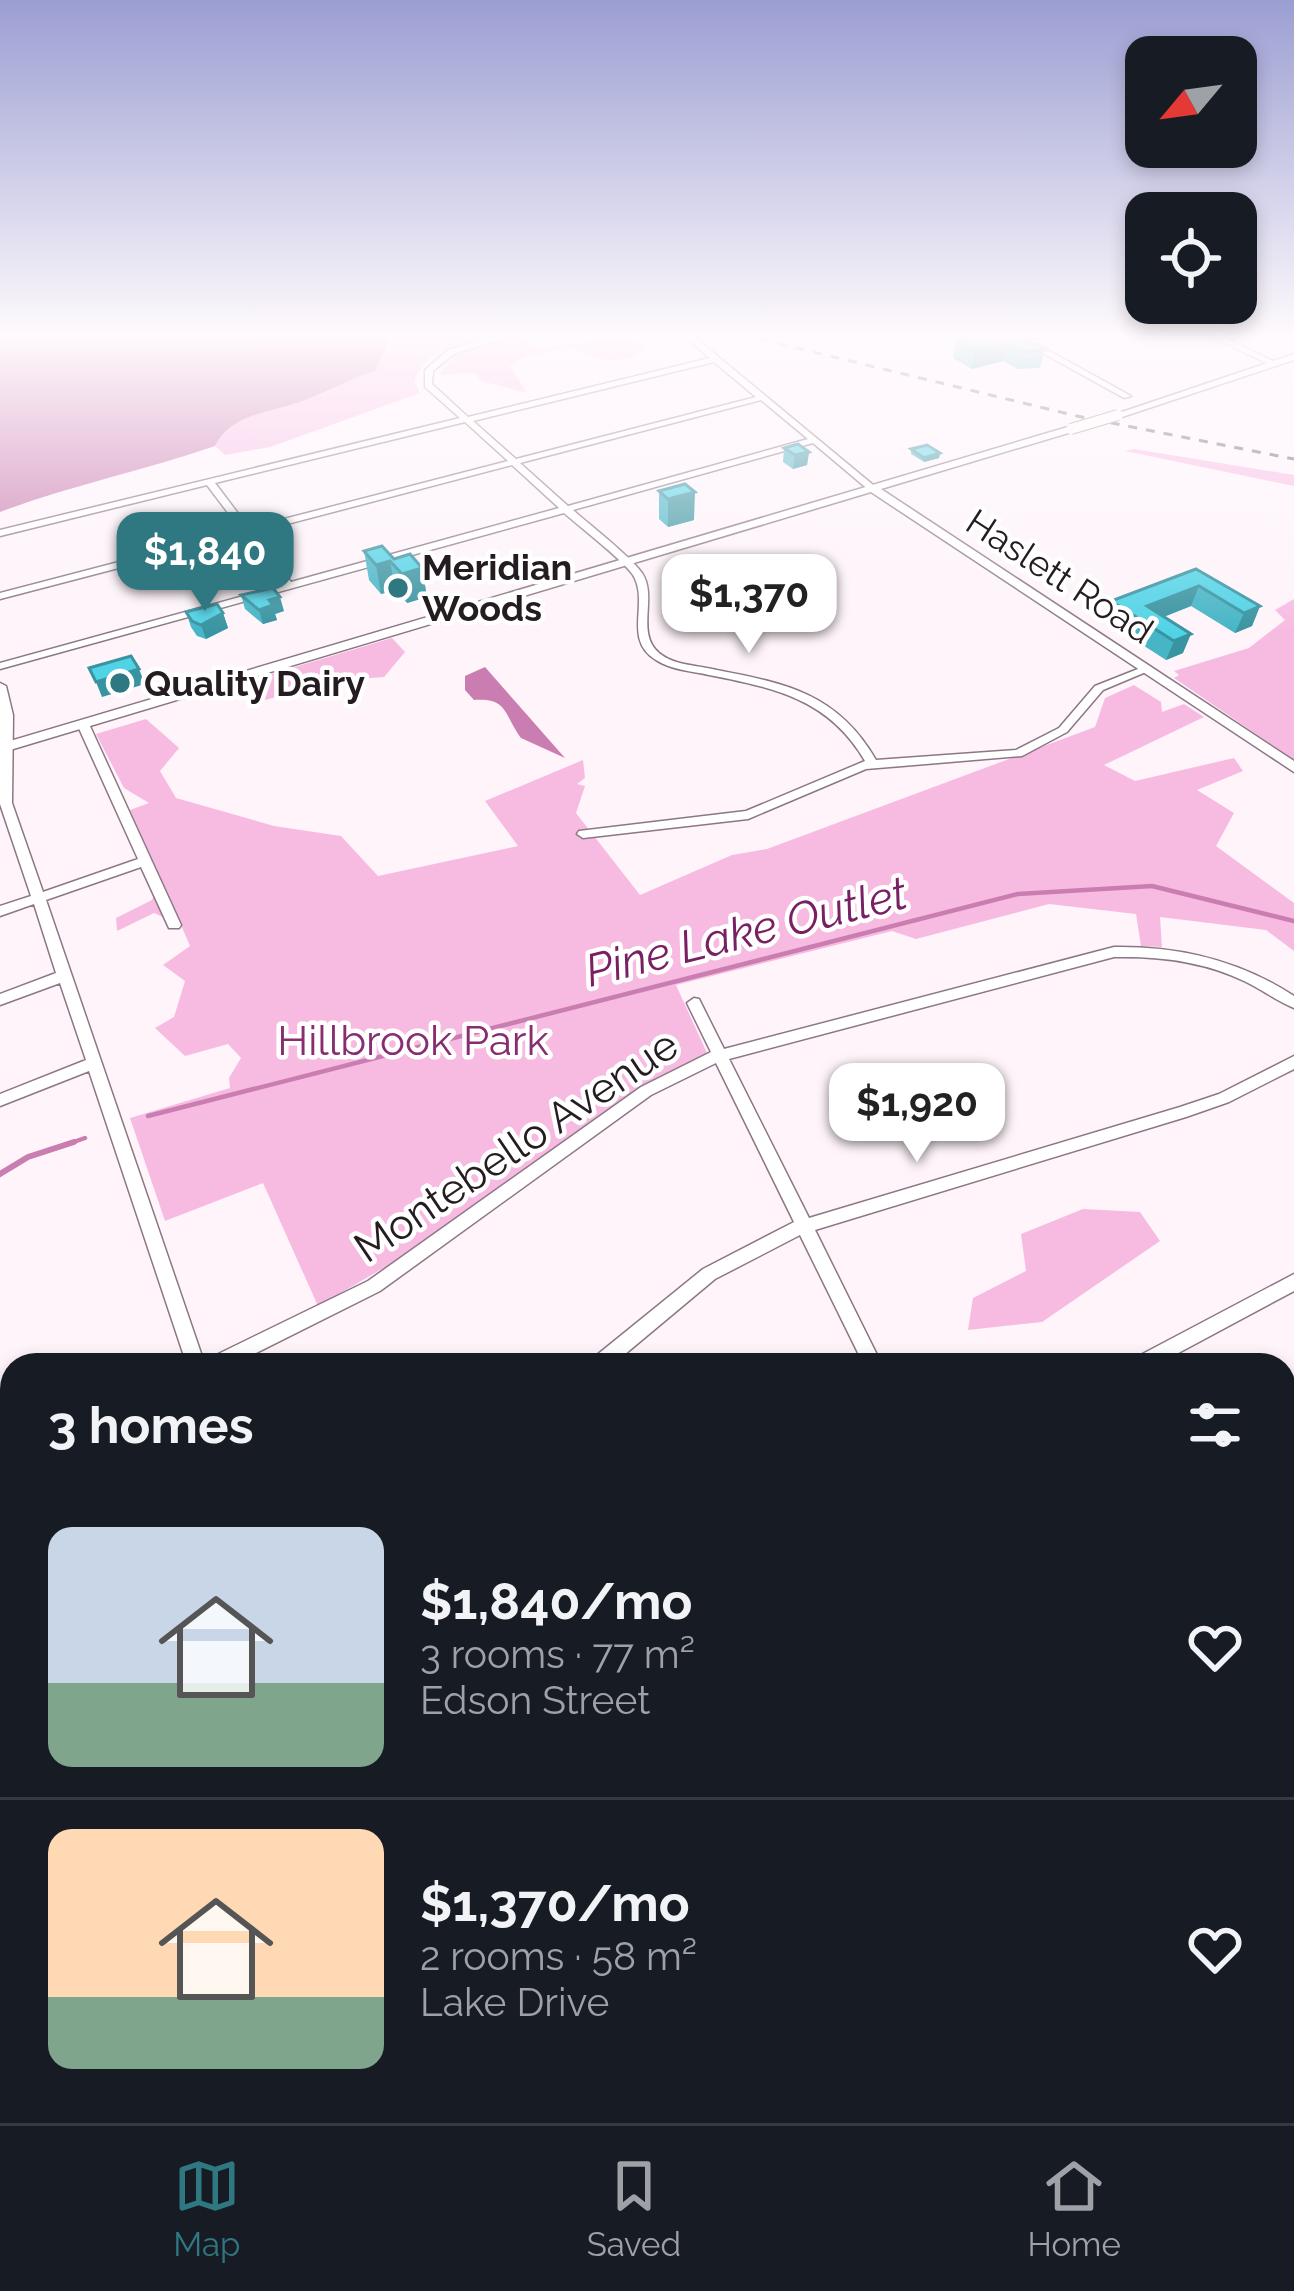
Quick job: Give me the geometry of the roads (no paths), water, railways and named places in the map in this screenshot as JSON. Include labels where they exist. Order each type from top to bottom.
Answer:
[{"type":"main road","points":[[3,748],[1055,434]]},
{"type":"main road","name":"Haslett Road","points":[[874,489],[1294,768]]},
{"type":"street","points":[[0,533],[398,434]]},
{"type":"street","points":[[480,434],[624,561],[644,587],[643,639],[653,653],[670,663],[768,683],[816,700],[856,732],[873,765]]},
{"type":"street","points":[[0,596],[622,434]]},
{"type":"street","name":"Haslett Road","points":[[804,434],[874,489]]},
{"type":"street","points":[[0,666],[812,441]]},
{"type":"street","points":[[208,481],[289,586]]},
{"type":"street","points":[[583,834],[748,815],[835,773],[873,765],[987,758],[1031,748],[1063,730],[1099,688],[1147,669]]},
{"type":"street","points":[[0,686],[11,716],[3,748],[6,826],[39,897],[192,1353]]},
{"type":"street","points":[[83,724],[174,925]]},
{"type":"street","points":[[0,911],[146,861]]},
{"type":"street","name":"Montebello Avenue","points":[[238,1353],[374,1286],[646,1091],[721,1055],[1098,955],[1148,951],[1216,963],[1294,1003]]},
{"type":"street","points":[[0,1000],[65,975]]},
{"type":"street","points":[[694,1003],[868,1353]]},
{"type":"street","points":[[613,1353],[709,1274],[768,1240],[1181,1113],[1224,1098],[1294,1062]]},
{"type":"street","points":[[0,1100],[95,1063]]},
{"type":"street","points":[[1161,1353],[1294,1282]]},
{"type":"waterway","name":"Pine Lake Outlet","points":[[148,1116],[1018,894],[1152,886],[1294,921]]},
{"type":"waterway","name":"Pine Lake Outlet","points":[[68,1144],[85,1138]]},
{"type":"waterway","name":"Pine Lake Outlet","points":[[68,1144],[74,1142]]},
{"type":"waterway","name":"Pine Lake Outlet","points":[[0,1174],[28,1157],[68,1144]]},
{"type":"railway","points":[[1168,434],[1294,459]]},
{"type":"place","name":"Meridian Woods","points":[[398,588]]},
{"type":"place","name":"Quality Dairy","points":[[120,683]]},
{"type":"park label","name":"Hillbrook Park","points":[[413,1040]]}]
